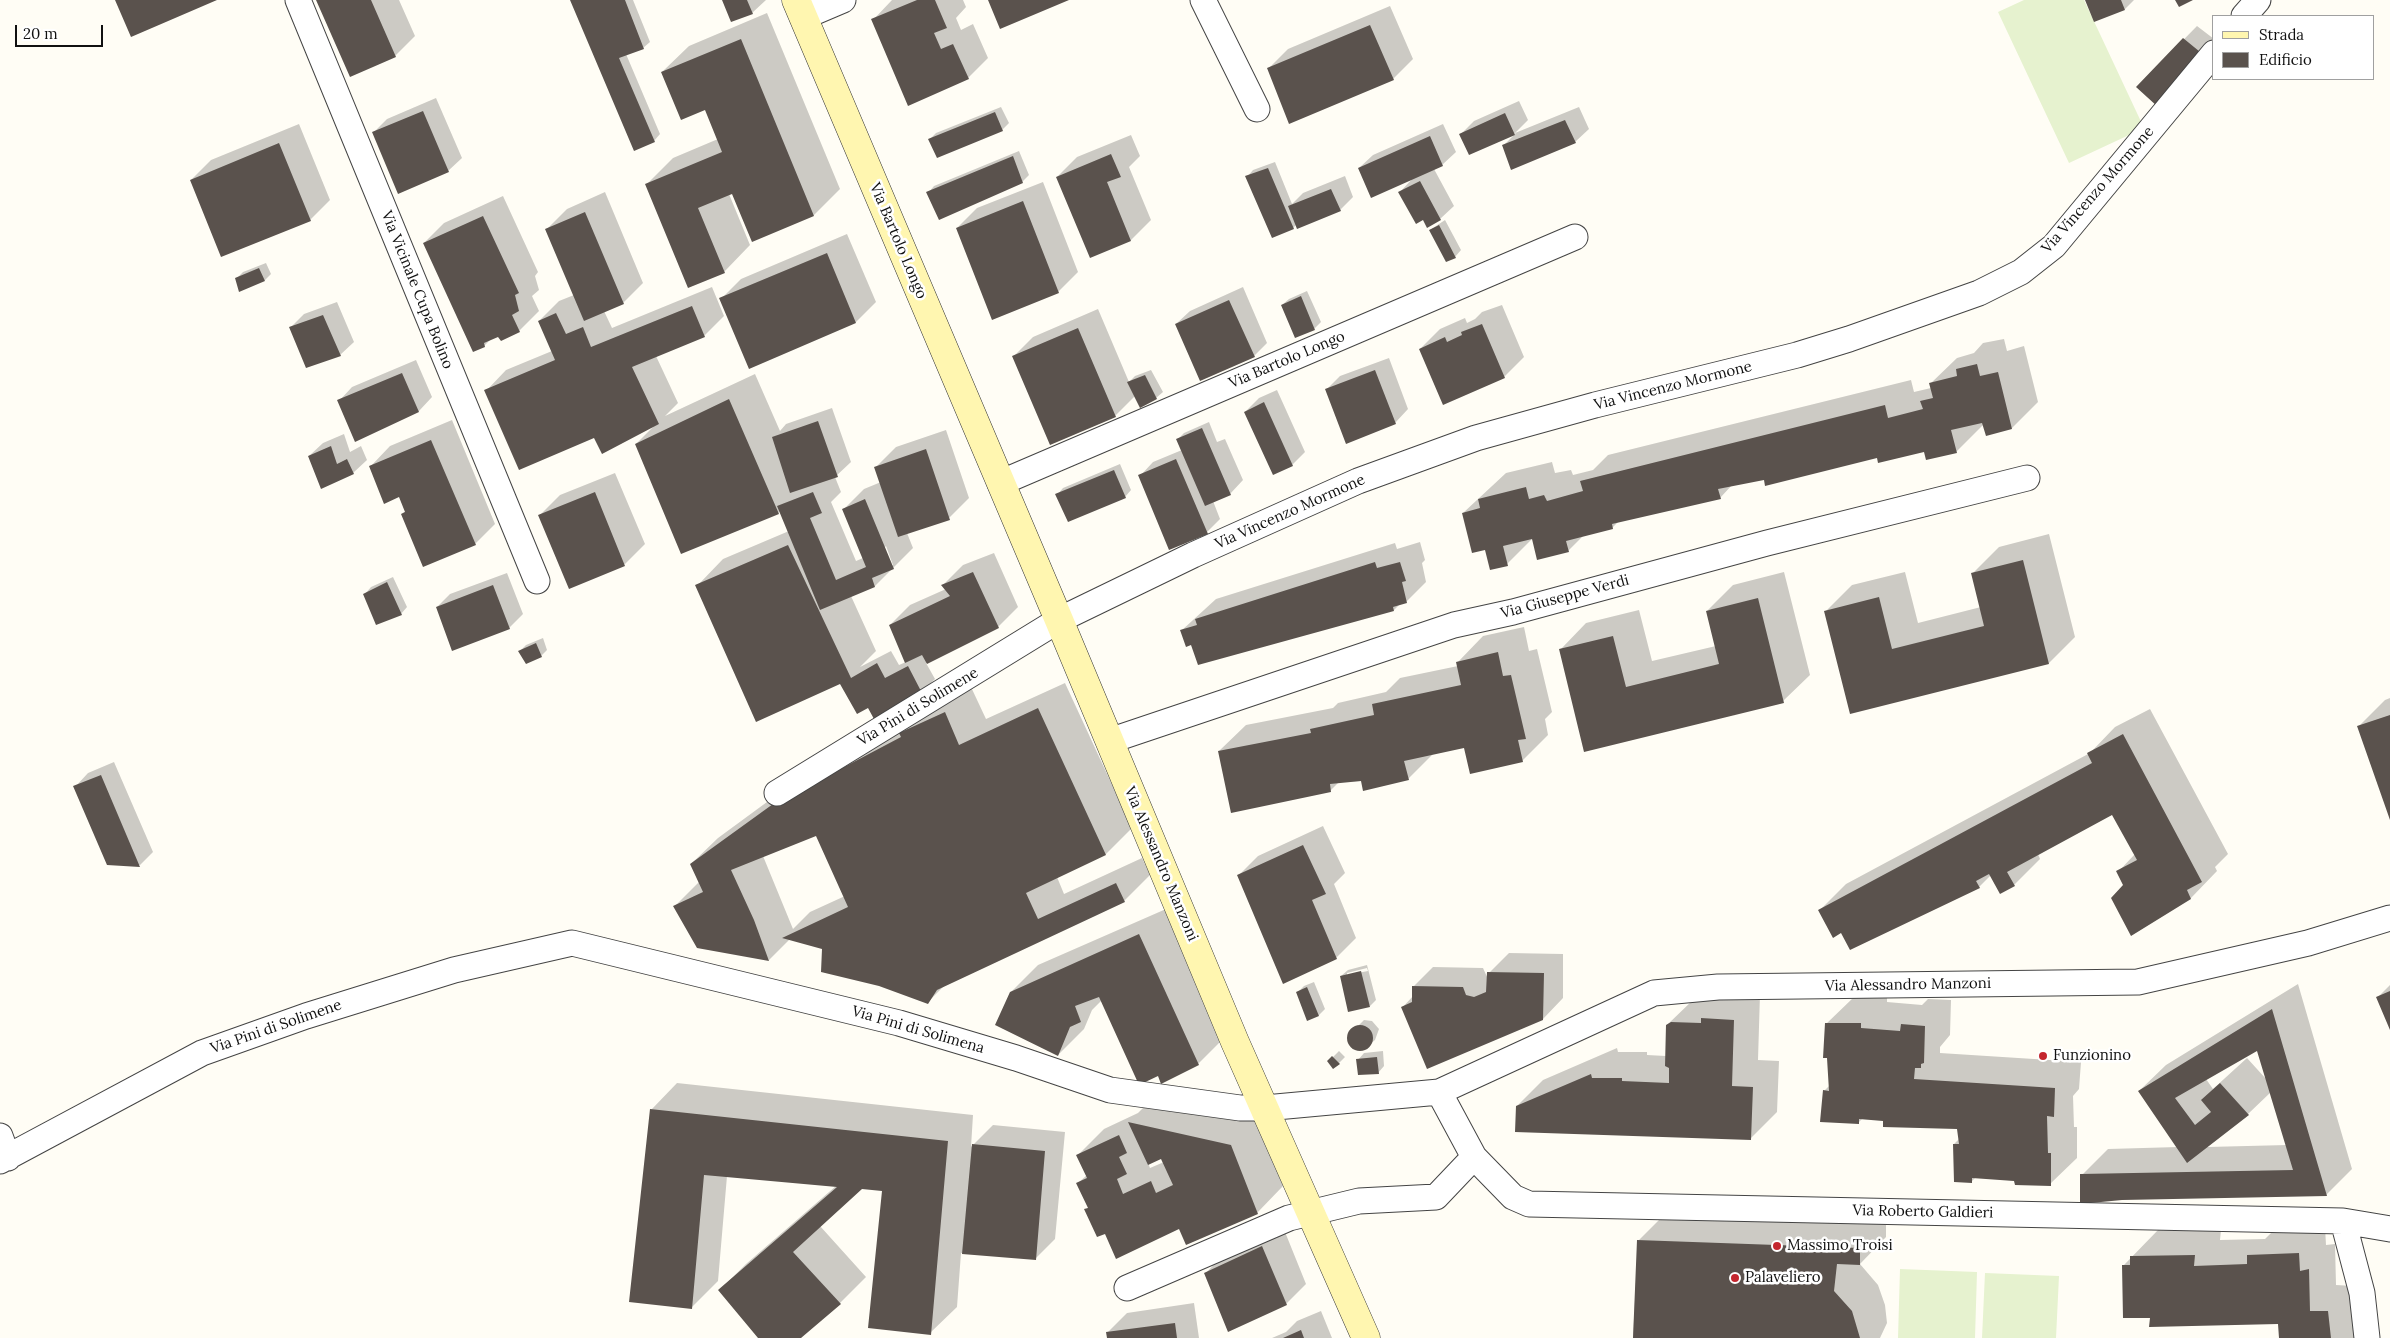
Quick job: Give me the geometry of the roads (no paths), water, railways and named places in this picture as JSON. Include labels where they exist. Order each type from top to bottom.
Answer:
[{"type":"street","name":"Via Vicinale Cupa Bolino","points":[[298,0],[537,581]]},
{"type":"street","points":[[799,8],[843,0]]},
{"type":"street","points":[[1203,0],[1257,109]]},
{"type":"street","points":[[2245,15],[2258,0]]},
{"type":"street","name":"Via Bartolo Longo","points":[[799,8],[1059,620]]},
{"type":"street","name":"Via Vincenzo Mormone","points":[[1059,620],[1358,481],[1476,438],[1595,405],[1796,355],[1979,294],[2021,272],[2054,246],[2212,55]]},
{"type":"street","name":"Via Bartolo Longo","points":[[1000,483],[1575,237]]},
{"type":"street","name":"Via Giuseppe Verdi","points":[[1109,741],[1454,624],[1513,612],[1767,543],[2027,478]]},
{"type":"street","name":"Via Alessandro Manzoni","points":[[1059,620],[1235,1042],[1366,1338]]},
{"type":"street","name":"Via Pini di Solimene","points":[[777,793],[1059,620]]},
{"type":"street","name":"Via Alessandro Manzoni","points":[[1265,1108],[1439,1092],[1654,994],[1718,987],[2138,982],[2308,943],[2390,918]]},
{"type":"street","name":"Via Pini di Solimene","points":[[3,1152],[202,1052],[306,1016],[454,970],[572,943]]},
{"type":"street","name":"Via Pini di Solimena","points":[[572,943],[899,1023],[1016,1058],[1110,1090],[1240,1108],[1265,1108]]},
{"type":"street","points":[[1127,1288],[1289,1218],[1359,1201],[1436,1197],[1474,1157],[1439,1092]]},
{"type":"street","name":"Via Roberto Galdieri","points":[[1474,1157],[1514,1197],[1529,1204],[2343,1222],[2390,1229]]},
{"type":"street","points":[[2343,1222],[2362,1293],[2367,1338]]},
{"type":"place","name":"Funzionino","points":[[2043,1056]]},
{"type":"place","name":"Massimo Troisi","points":[[1777,1246]]},
{"type":"place","name":"Palaveliero","points":[[1735,1278]]}]
